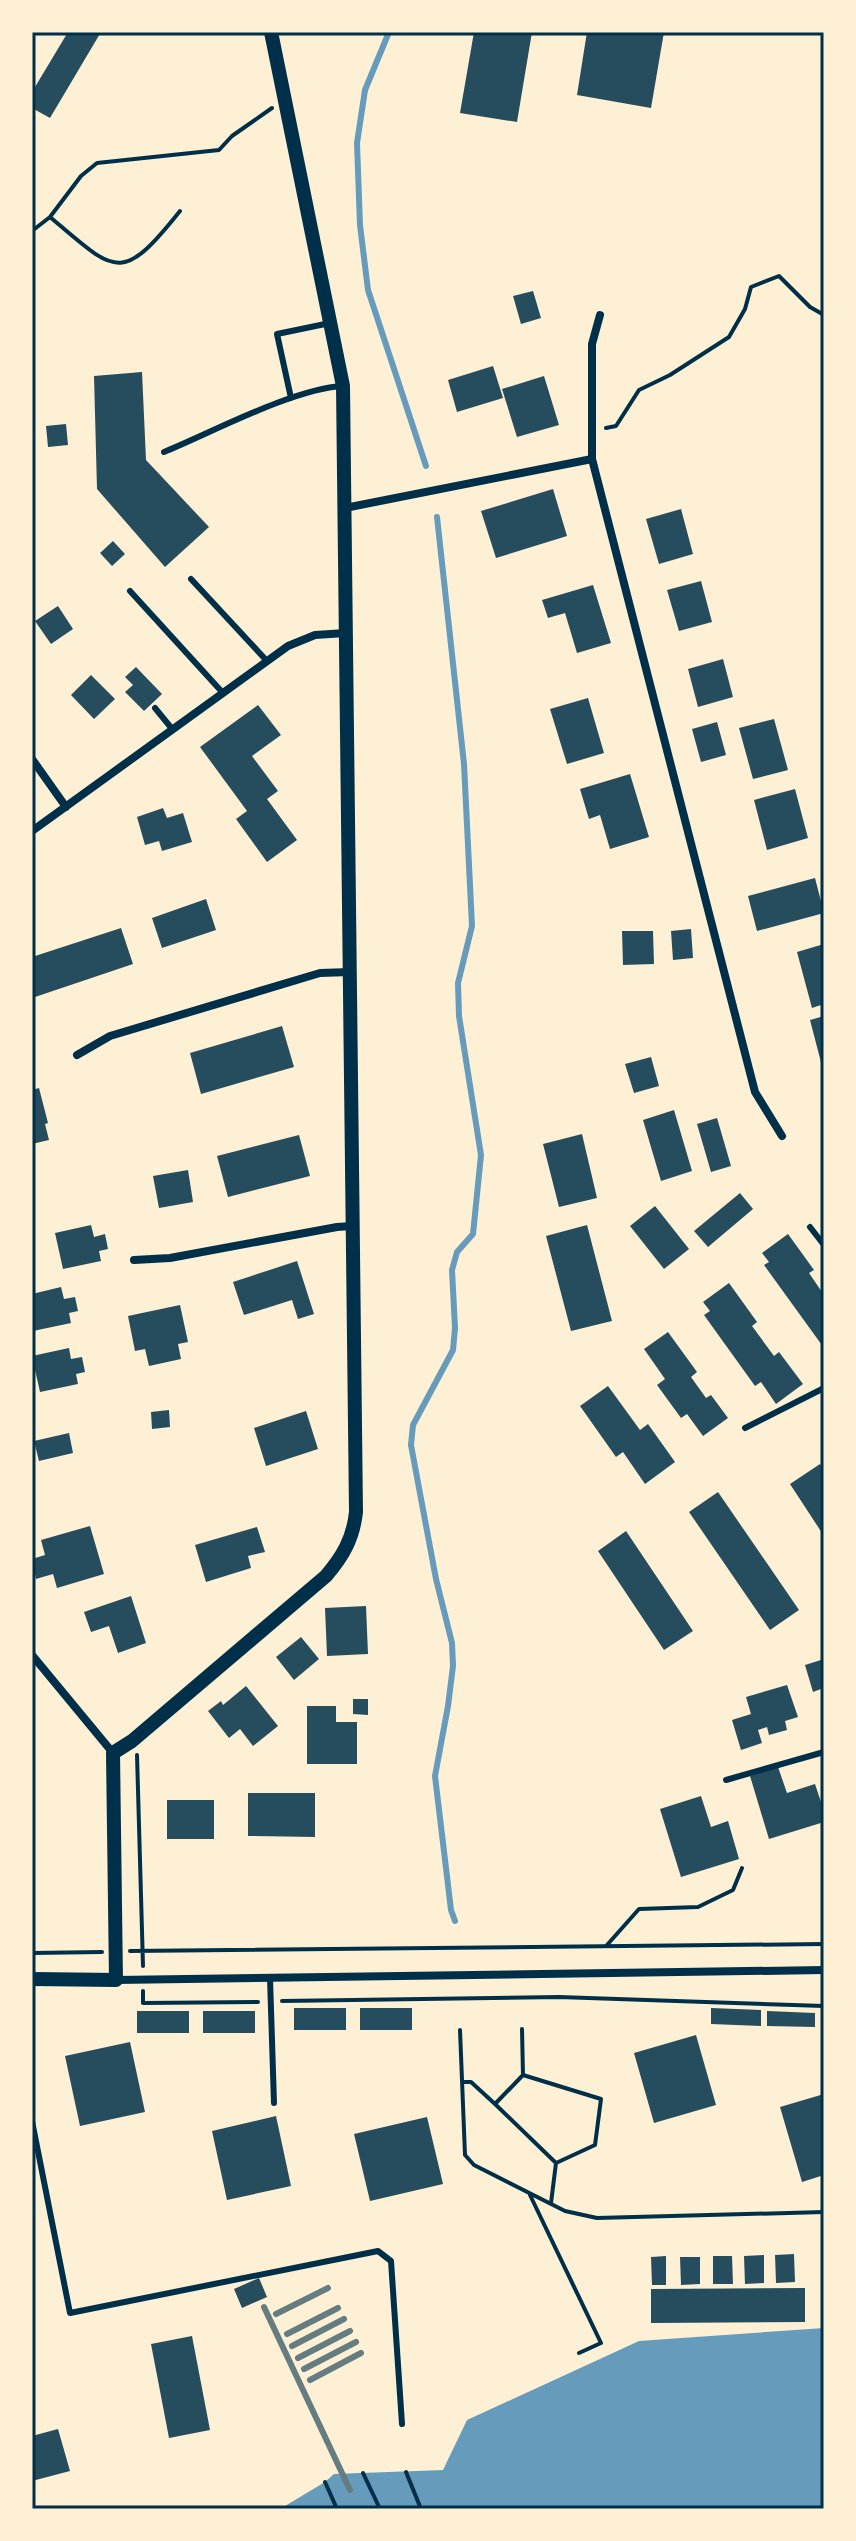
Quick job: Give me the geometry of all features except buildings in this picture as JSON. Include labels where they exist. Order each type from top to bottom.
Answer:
[{"type":"street","points":[[113,1753],[326,1576],[341,1558],[353,1535],[356,1512],[343,386],[271,32]]},
{"type":"street","points":[[600,315],[592,344],[592,459],[755,1092],[782,1136]]},
{"type":"street","points":[[345,508],[592,459]]},
{"type":"street","points":[[32,831],[288,646],[315,635],[346,633]]},
{"type":"street","points":[[32,759],[66,807]]},
{"type":"street","points":[[77,1055],[110,1036],[320,973],[350,972]]},
{"type":"street","points":[[134,1260],[170,1258],[352,1226]]},
{"type":"street","points":[[32,1655],[113,1753],[116,1980]]},
{"type":"street","points":[[32,1979],[824,1970]]},
{"type":"lane","points":[[291,398],[277,334],[330,323]]},
{"type":"lane","points":[[164,452],[291,398],[326,387],[343,386]]},
{"type":"lane","points":[[191,579],[267,661]]},
{"type":"lane","points":[[130,591],[223,693]]},
{"type":"lane","points":[[155,708],[173,730]]},
{"type":"lane","points":[[810,1227],[824,1245]]},
{"type":"lane","points":[[745,1428],[824,1388]]},
{"type":"lane","points":[[726,1780],[824,1752]]},
{"type":"lane","points":[[270,1978],[274,2103]]},
{"type":"lane","points":[[32,2121],[70,2313],[378,2251],[391,2261],[402,2424]]},
{"type":"path","points":[[32,231],[50,217],[81,176],[97,163],[219,150],[232,136],[272,108]]},
{"type":"path","points":[[50,217],[95,256],[112,264],[130,262],[157,240],[180,211]]},
{"type":"path","points":[[592,431],[616,426],[639,390],[670,375],[729,337],[745,309],[751,287],[779,276],[810,307],[824,315]]},
{"type":"path","points":[[137,1754],[143,2003],[559,1997],[824,2006]]},
{"type":"path","points":[[606,1946],[639,1909],[698,1907],[733,1890],[742,1868]]},
{"type":"path","points":[[32,1953],[824,1944]]},
{"type":"path","points":[[495,2104],[523,2075],[522,2029]]},
{"type":"path","points":[[460,2030],[465,2155],[474,2165],[529,2193],[565,2211],[597,2218],[824,2212]]},
{"type":"path","points":[[523,2075],[601,2099],[595,2145],[556,2163]]},
{"type":"path","points":[[462,2082],[471,2082],[556,2163]]},
{"type":"path","points":[[551,2204],[556,2163]]},
{"type":"path","points":[[529,2193],[601,2343],[579,2353]]},
{"type":"path","points":[[406,2472],[421,2509]]},
{"type":"path","points":[[363,2473],[380,2509]]},
{"type":"path","points":[[325,2482],[337,2509]]},
{"type":"water","points":[[824,2328],[824,2509],[280,2509],[334,2474],[443,2470],[467,2420],[639,2341]]},
{"type":"waterway","points":[[389,32],[365,90],[357,143],[360,225],[368,290],[426,466]]},
{"type":"waterway","points":[[437,517],[464,764],[472,926],[458,983],[459,1016],[481,1155],[473,1234],[457,1252],[452,1270],[453,1350],[413,1425],[411,1445],[436,1579],[452,1643],[453,1666],[448,1706],[435,1776],[451,1910],[455,1921]]},
{"type":"railway","points":[[276,2314],[328,2288]]},
{"type":"railway","points":[[264,2307],[350,2490]]},
{"type":"railway","points":[[287,2334],[338,2308]]},
{"type":"railway","points":[[292,2346],[344,2319]]},
{"type":"railway","points":[[298,2358],[350,2331]]},
{"type":"railway","points":[[304,2369],[356,2342]]},
{"type":"railway","points":[[310,2380],[361,2353]]}]
